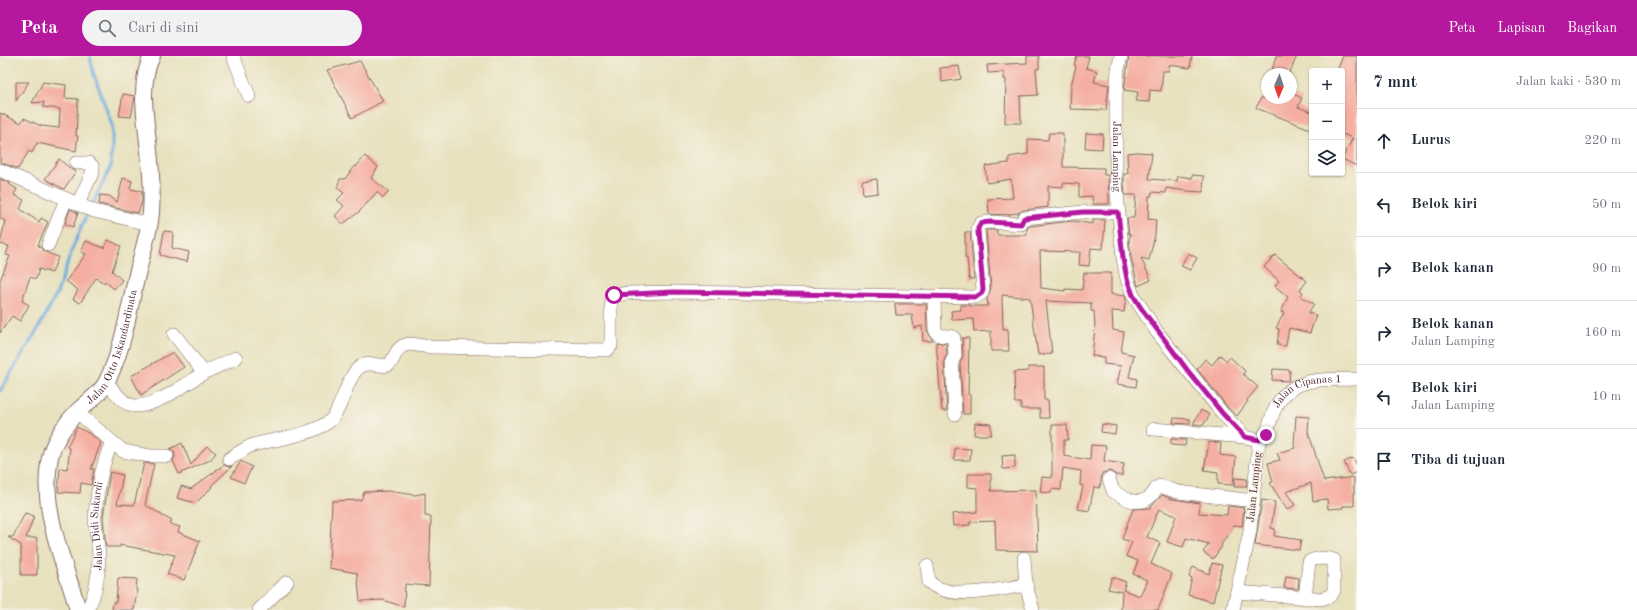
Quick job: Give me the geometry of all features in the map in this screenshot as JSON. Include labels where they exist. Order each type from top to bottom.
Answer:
[{"type":"main road","name":"Jalan Otto Iskandardinata","points":[[78,610],[55,534],[50,507],[48,474],[49,462],[57,440],[77,412],[102,390],[107,383],[123,337],[149,224],[151,200],[144,97],[147,60]]},
{"type":"street","points":[[233,56],[249,96]]},
{"type":"street","name":"Jalan Lamping","points":[[1121,56],[1118,69],[1116,94],[1116,182],[1123,258],[1127,279],[1133,295],[1157,332],[1223,414],[1245,437],[1259,440],[1250,531],[1233,610]]},
{"type":"street","points":[[48,245],[81,206],[94,171],[93,167],[89,163],[76,163]]},
{"type":"street","points":[[0,170],[81,206],[149,224]]},
{"type":"street","points":[[229,458],[253,446],[287,439],[327,423],[335,415],[348,383],[357,370],[364,364],[388,366],[391,364],[402,345],[407,344],[431,347],[609,349],[611,346],[611,300],[612,296],[614,295],[673,292],[976,297],[982,293],[983,289],[978,228],[981,223],[990,222],[1021,224],[1024,218],[1083,212],[1118,212]]},
{"type":"street","points":[[934,297],[936,334],[940,336],[951,336],[954,338],[955,356],[952,361],[955,414]]},
{"type":"street","points":[[174,334],[204,373]]},
{"type":"street","points":[[107,383],[127,404],[137,406],[154,402],[204,373],[236,358]]},
{"type":"street","name":"Jalan Cipanas 1","points":[[1259,440],[1266,435],[1271,419],[1280,400],[1292,388],[1300,384],[1315,381],[1357,379]]},
{"type":"street","points":[[77,412],[123,451],[136,454],[167,456]]},
{"type":"street","points":[[1153,429],[1245,437]]},
{"type":"street","name":"Jalan Didi Sukardi","points":[[87,610],[94,590],[99,548],[95,529],[98,488],[104,460],[112,442]]},
{"type":"street","points":[[1110,480],[1113,491],[1134,502],[1141,502],[1147,499],[1157,487],[1160,486],[1178,492],[1254,501]]},
{"type":"street","points":[[1024,558],[1026,585],[1033,610]]},
{"type":"street","points":[[927,566],[929,582],[935,588],[944,591],[970,592],[1026,585]]},
{"type":"street","points":[[260,610],[287,582]]},
{"type":"street","points":[[1237,592],[1305,598]]},
{"type":"building","points":[[1027,56],[1039,56],[1039,69],[1036,69],[1038,95],[1020,96],[1021,123],[1005,123],[1006,79],[1004,79],[1004,72],[988,73],[987,65],[1027,63]]},
{"type":"building","points":[[1077,56],[1089,56],[1086,68],[1097,71],[1094,82],[1109,85],[1106,110],[1070,109],[1071,86]]},
{"type":"building","points":[[1129,56],[1192,56],[1190,68],[1169,65],[1169,71],[1163,71],[1161,91],[1150,90],[1149,102],[1136,101],[1138,92],[1124,90]]},
{"type":"building","points":[[1276,56],[1297,56],[1292,68],[1273,68]]},
{"type":"building","points":[[1343,56],[1357,56],[1357,166],[1345,160],[1345,153],[1353,138],[1345,135],[1345,68],[1338,68]]},
{"type":"building","points":[[360,61],[383,101],[352,118],[327,70]]},
{"type":"building","points":[[959,66],[961,79],[942,82],[940,68]]},
{"type":"building","points":[[16,82],[29,82],[16,101]]},
{"type":"building","points":[[43,82],[66,85],[65,98],[78,99],[76,136],[78,136],[76,151],[37,143],[32,153],[29,151],[18,169],[0,162],[0,113],[21,123],[24,118],[41,126],[59,128],[60,109],[43,107],[44,102],[32,103]]},
{"type":"building","points":[[123,94],[135,96],[131,117],[119,116]]},
{"type":"building","points":[[1297,96],[1302,98],[1298,107],[1309,111],[1309,129],[1256,108],[1261,98],[1261,104],[1297,104]]},
{"type":"building","points":[[1049,133],[1063,133],[1063,167],[1104,168],[1104,175],[1108,175],[1109,204],[1093,204],[1092,196],[1079,197],[1079,184],[1063,183],[1063,187],[1048,186],[1048,207],[1023,210],[1010,215],[989,214],[988,199],[1013,198],[1011,179],[987,183],[985,166],[1009,163],[1009,157],[1028,154],[1028,139],[1048,140]]},
{"type":"building","points":[[1086,133],[1103,134],[1102,149],[1085,148]]},
{"type":"building","points":[[1127,153],[1152,153],[1149,179],[1177,181],[1178,176],[1192,178],[1192,175],[1204,176],[1203,192],[1166,188],[1166,193],[1152,192],[1151,196],[1149,196],[1148,219],[1156,220],[1155,235],[1149,260],[1141,258],[1151,280],[1138,286],[1131,257],[1129,239],[1131,234],[1129,234],[1127,218],[1134,218],[1136,195],[1125,195],[1124,182],[1124,174],[1128,174]]},
{"type":"building","points":[[365,156],[378,167],[371,178],[389,192],[383,198],[377,192],[359,212],[343,224],[335,216],[344,206],[337,200],[344,193],[337,188],[340,179],[345,179],[354,166],[356,167]]},
{"type":"building","points":[[59,159],[72,170],[76,171],[64,189],[45,179]]},
{"type":"building","points":[[123,178],[132,181],[130,189],[142,191],[142,202],[138,213],[99,204],[100,195],[109,196],[117,202]]},
{"type":"building","points":[[0,179],[10,183],[9,184],[17,189],[14,195],[24,200],[20,209],[39,222],[41,218],[48,222],[38,245],[45,252],[58,257],[52,273],[39,269],[36,279],[30,277],[22,301],[29,305],[20,321],[12,316],[0,333],[0,280],[10,256],[6,255],[9,246],[0,244],[5,221],[0,218]]},
{"type":"building","points":[[877,179],[878,193],[863,195],[862,181]]},
{"type":"building","points":[[70,209],[78,213],[73,227],[65,224]]},
{"type":"building","points":[[1093,220],[1105,220],[1103,249],[1091,248],[1089,266],[1079,265],[1080,252],[1040,251],[1041,288],[1065,291],[1065,289],[1082,290],[1084,273],[1111,273],[1111,294],[1125,296],[1126,298],[1124,312],[1112,311],[1113,330],[1124,332],[1121,352],[1134,355],[1129,377],[1137,379],[1136,387],[1117,384],[1121,366],[1104,364],[1104,357],[1092,356],[1095,327],[1094,311],[1091,311],[1091,303],[1046,301],[1052,354],[1038,355],[1030,298],[1002,295],[1003,329],[1008,329],[1009,351],[991,351],[991,331],[974,332],[973,319],[952,320],[951,311],[961,310],[961,305],[988,306],[987,298],[991,288],[986,230],[997,230],[997,235],[1027,235],[1027,229],[1029,226],[1073,221],[1093,224]]},
{"type":"building","points":[[164,231],[173,232],[172,248],[189,252],[187,262],[160,255]]},
{"type":"building","points":[[965,232],[970,232],[974,279],[969,279],[967,258],[965,258]]},
{"type":"building","points":[[108,240],[121,246],[112,271],[122,280],[114,289],[105,281],[104,283],[96,278],[80,303],[73,299],[78,290],[66,281],[86,254],[81,252],[86,241],[104,248]]},
{"type":"building","points":[[1188,253],[1197,258],[1190,270],[1181,266]]},
{"type":"building","points":[[1275,255],[1307,281],[1300,290],[1303,292],[1300,296],[1314,304],[1308,313],[1316,315],[1310,333],[1289,328],[1286,346],[1277,345],[1279,329],[1276,328],[1284,313],[1281,312],[1288,297],[1275,286],[1279,281],[1264,267]]},
{"type":"building","points":[[895,304],[926,304],[927,330],[933,341],[923,341],[922,326],[914,328],[912,315],[896,315]]},
{"type":"building","points":[[962,338],[969,338],[968,394],[970,395],[970,414],[963,414],[960,363],[963,356]]},
{"type":"building","points":[[936,342],[946,344],[947,354],[944,361],[947,411],[942,411]]},
{"type":"building","points":[[173,352],[184,367],[141,395],[131,376]]},
{"type":"building","points":[[1220,355],[1227,361],[1230,357],[1245,371],[1243,374],[1258,387],[1247,400],[1248,401],[1237,416],[1229,409],[1197,369],[1205,359],[1212,365]]},
{"type":"building","points":[[1028,367],[1044,367],[1044,400],[1048,400],[1049,418],[1040,418],[1040,409],[1021,409],[1021,403],[1015,403],[1014,372],[1028,371]]},
{"type":"building","points":[[1273,369],[1290,370],[1289,381],[1272,380]]},
{"type":"building","points":[[1201,410],[1210,415],[1203,425],[1193,424]]},
{"type":"building","points":[[1296,416],[1309,417],[1308,431],[1324,481],[1354,477],[1354,506],[1343,506],[1343,508],[1328,509],[1327,499],[1313,501],[1311,483],[1286,492],[1295,505],[1287,510],[1270,483],[1273,482],[1268,463],[1280,460],[1277,453],[1295,448]]},
{"type":"building","points":[[1174,418],[1190,419],[1190,424],[1173,423]]},
{"type":"building","points":[[975,423],[991,424],[991,435],[974,435]]},
{"type":"building","points":[[1102,424],[1116,426],[1115,434],[1101,432]]},
{"type":"building","points":[[1052,425],[1067,425],[1068,440],[1064,440],[1064,456],[1090,460],[1091,445],[1106,446],[1104,461],[1124,464],[1122,476],[1116,475],[1110,471],[1102,473],[1100,488],[1094,487],[1089,511],[1078,509],[1083,486],[1080,485],[1081,471],[1063,468],[1061,490],[1052,489],[1051,493],[1040,492],[1042,477],[1052,478]]},
{"type":"building","points":[[77,427],[90,434],[101,443],[91,469],[94,469],[91,485],[81,483],[80,493],[58,492],[60,468],[67,469],[70,449],[67,447]]},
{"type":"building","points":[[1171,439],[1186,440],[1185,446],[1171,445]]},
{"type":"building","points":[[1209,442],[1221,443],[1220,455],[1236,457],[1233,485],[1218,484],[1218,472],[1204,470]]},
{"type":"building","points":[[182,443],[191,465],[207,446],[216,453],[210,460],[179,474],[173,461],[175,456],[174,452],[170,449]]},
{"type":"building","points":[[955,448],[971,449],[970,460],[954,460]]},
{"type":"building","points":[[1015,455],[1015,468],[1003,469],[1002,456]]},
{"type":"building","points":[[1353,458],[1357,465],[1357,472],[1350,475],[1344,462]]},
{"type":"building","points":[[241,461],[252,467],[244,483],[231,477]]},
{"type":"building","points":[[144,463],[154,464],[145,505],[172,521],[170,524],[180,527],[178,532],[200,541],[184,580],[167,574],[175,555],[120,545],[120,547],[106,547],[103,517],[110,472],[123,475],[117,504],[134,505]]},
{"type":"building","points":[[224,465],[229,467],[232,466],[196,503],[177,498],[181,486],[191,489]]},
{"type":"building","points":[[968,474],[991,474],[991,491],[1036,490],[1038,551],[996,550],[995,521],[970,522],[970,525],[953,526],[952,514],[977,512],[977,488],[968,487]]},
{"type":"building","points":[[1235,478],[1247,479],[1246,487],[1234,487]]},
{"type":"building","points":[[388,491],[415,495],[425,493],[425,516],[431,517],[429,586],[405,584],[404,607],[383,600],[360,601],[357,573],[329,568],[332,501],[361,500],[364,492]]},
{"type":"building","points":[[1162,495],[1172,499],[1200,503],[1199,513],[1227,515],[1228,506],[1244,508],[1242,526],[1234,525],[1213,559],[1203,552],[1209,544],[1186,538],[1183,547],[1167,542],[1176,516],[1159,509],[1147,537],[1160,543],[1151,564],[1172,574],[1158,610],[1121,610],[1122,592],[1108,589],[1112,577],[1126,582],[1123,590],[1140,596],[1147,580],[1133,574],[1138,561],[1126,556],[1132,542],[1122,539],[1128,522],[1133,509],[1150,508]]},
{"type":"building","points":[[1262,500],[1275,502],[1271,528],[1275,529],[1274,536],[1301,540],[1299,550],[1255,545]]},
{"type":"building","points":[[25,513],[34,516],[26,538],[37,538],[37,575],[21,575],[21,545],[8,537],[13,537]]},
{"type":"building","points":[[1212,563],[1222,565],[1213,602],[1188,595],[1192,579],[1189,577],[1193,567],[1209,574]]},
{"type":"building","points":[[1286,576],[1299,578],[1298,589],[1284,588]]},
{"type":"building","points":[[118,578],[137,579],[134,610],[112,610],[113,602],[116,602]]},
{"type":"waterway","points":[[90,56],[93,72],[112,125],[111,166],[92,205]]},
{"type":"waterway","points":[[0,391],[38,329],[57,293],[73,247],[88,212]]},
{"type":"route","points":[[614,295],[628,293],[673,292],[976,297],[982,293],[983,289],[978,231],[979,224],[984,222],[1021,224],[1024,218],[1083,212],[1118,212],[1127,279],[1133,295],[1141,308],[1157,332],[1188,371],[1223,414],[1245,437],[1259,440],[1266,435]]}]
